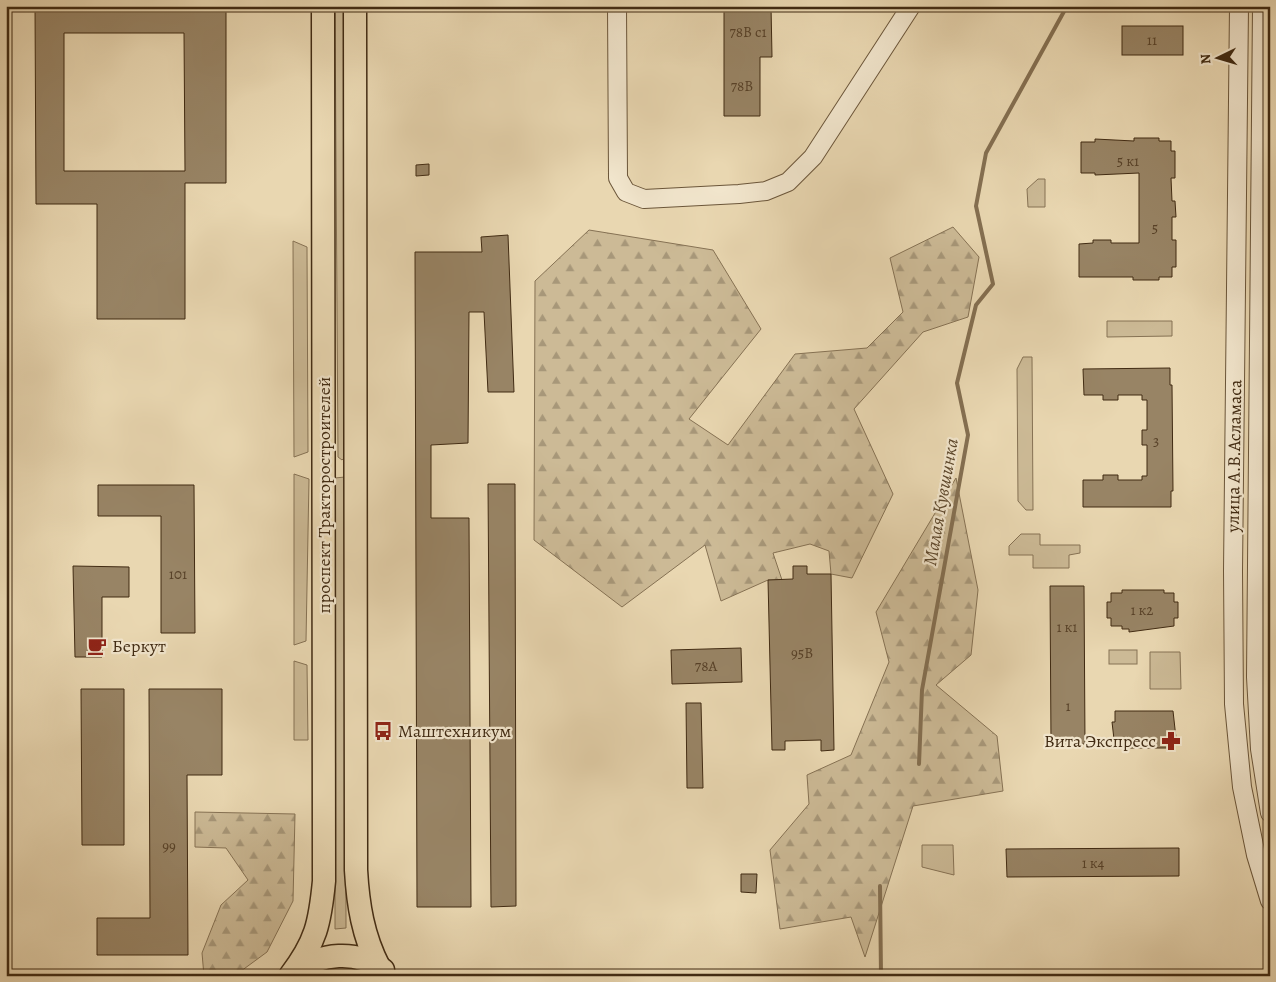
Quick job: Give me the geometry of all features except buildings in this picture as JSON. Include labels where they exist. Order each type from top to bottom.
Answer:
[{"type":"main road","name":"проспект Тракторостроителей","points":[[290,976],[306,955],[315,936],[321,910],[324,881],[324,6]]},
{"type":"main road","name":"проспект Тракторостроителей","points":[[355,6],[357,889],[361,920],[369,948],[384,971]]},
{"type":"main road","points":[[324,466],[355,467]]},
{"type":"main road","points":[[290,976],[304,965],[323,958],[342,955],[361,959],[384,971]]},
{"type":"street","points":[[617,6],[618,178],[626,192],[644,199],[766,191],[788,182],[812,157],[911,6]]},
{"type":"street","name":"улица А.В.Асламаса","points":[[1239,6],[1232,571],[1234,704],[1242,787],[1256,855],[1270,901]]},
{"type":"street","name":"улица А.В.Асламаса","points":[[1262,6],[1256,493],[1256,703],[1260,749],[1270,813]]},
{"type":"street","points":[[1234,704],[1256,703]]},
{"type":"green space","points":[[335,6],[345,6],[345,457],[342,460],[338,457]]},
{"type":"green space","points":[[1038,179],[1045,179],[1045,207],[1028,207],[1027,189]]},
{"type":"green space","points":[[953,227],[979,257],[968,317],[923,332],[854,409],[893,494],[852,578],[831,574],[829,551],[810,544],[773,553],[782,580],[768,580],[721,601],[705,545],[622,607],[534,540],[535,281],[589,230],[713,250],[761,329],[689,419],[728,445],[795,354],[867,348],[903,312],[890,258]]},
{"type":"green space","points":[[293,241],[307,247],[308,452],[294,457]]},
{"type":"green space","points":[[1107,321],[1172,321],[1172,336],[1107,337]]},
{"type":"green space","points":[[1023,357],[1032,357],[1033,510],[1026,510],[1018,501],[1017,369]]},
{"type":"green space","points":[[294,474],[309,479],[306,641],[294,645]]},
{"type":"green space","points":[[345,477],[346,928],[335,929],[335,478]]},
{"type":"green space","points":[[956,478],[978,590],[971,655],[936,685],[997,736],[1003,791],[913,806],[865,957],[851,917],[780,929],[770,850],[809,804],[807,775],[851,755],[889,662],[876,612]]},
{"type":"green space","points":[[1021,534],[1040,534],[1040,545],[1080,545],[1080,553],[1069,555],[1069,568],[1033,568],[1033,555],[1009,555],[1009,546]]},
{"type":"green space","points":[[1109,650],[1137,650],[1137,664],[1109,664]]},
{"type":"green space","points":[[1150,652],[1180,652],[1181,689],[1150,689]]},
{"type":"green space","points":[[294,661],[307,665],[308,740],[294,740]]},
{"type":"green space","points":[[195,812],[295,814],[293,901],[267,952],[237,974],[204,976],[202,953],[221,905],[248,880],[226,848],[195,847]]},
{"type":"green space","points":[[922,845],[953,845],[954,875],[922,867]]},
{"type":"green space","points":[[331,967],[352,967],[372,976],[308,976]]},
{"type":"waterway","name":"Малая Кувшинка","points":[[919,764],[922,690],[968,435],[957,383],[976,305],[993,284],[976,206],[986,153],[1067,6]]},
{"type":"waterway","name":"Малая Кувшинка","points":[[880,886],[881,976]]},
{"type":"place","name":"Беркут","points":[[97,646]]},
{"type":"place","name":"Маштехникум","points":[[383,731]]},
{"type":"place","name":"Вита Экспресс","points":[[1171,741]]}]
